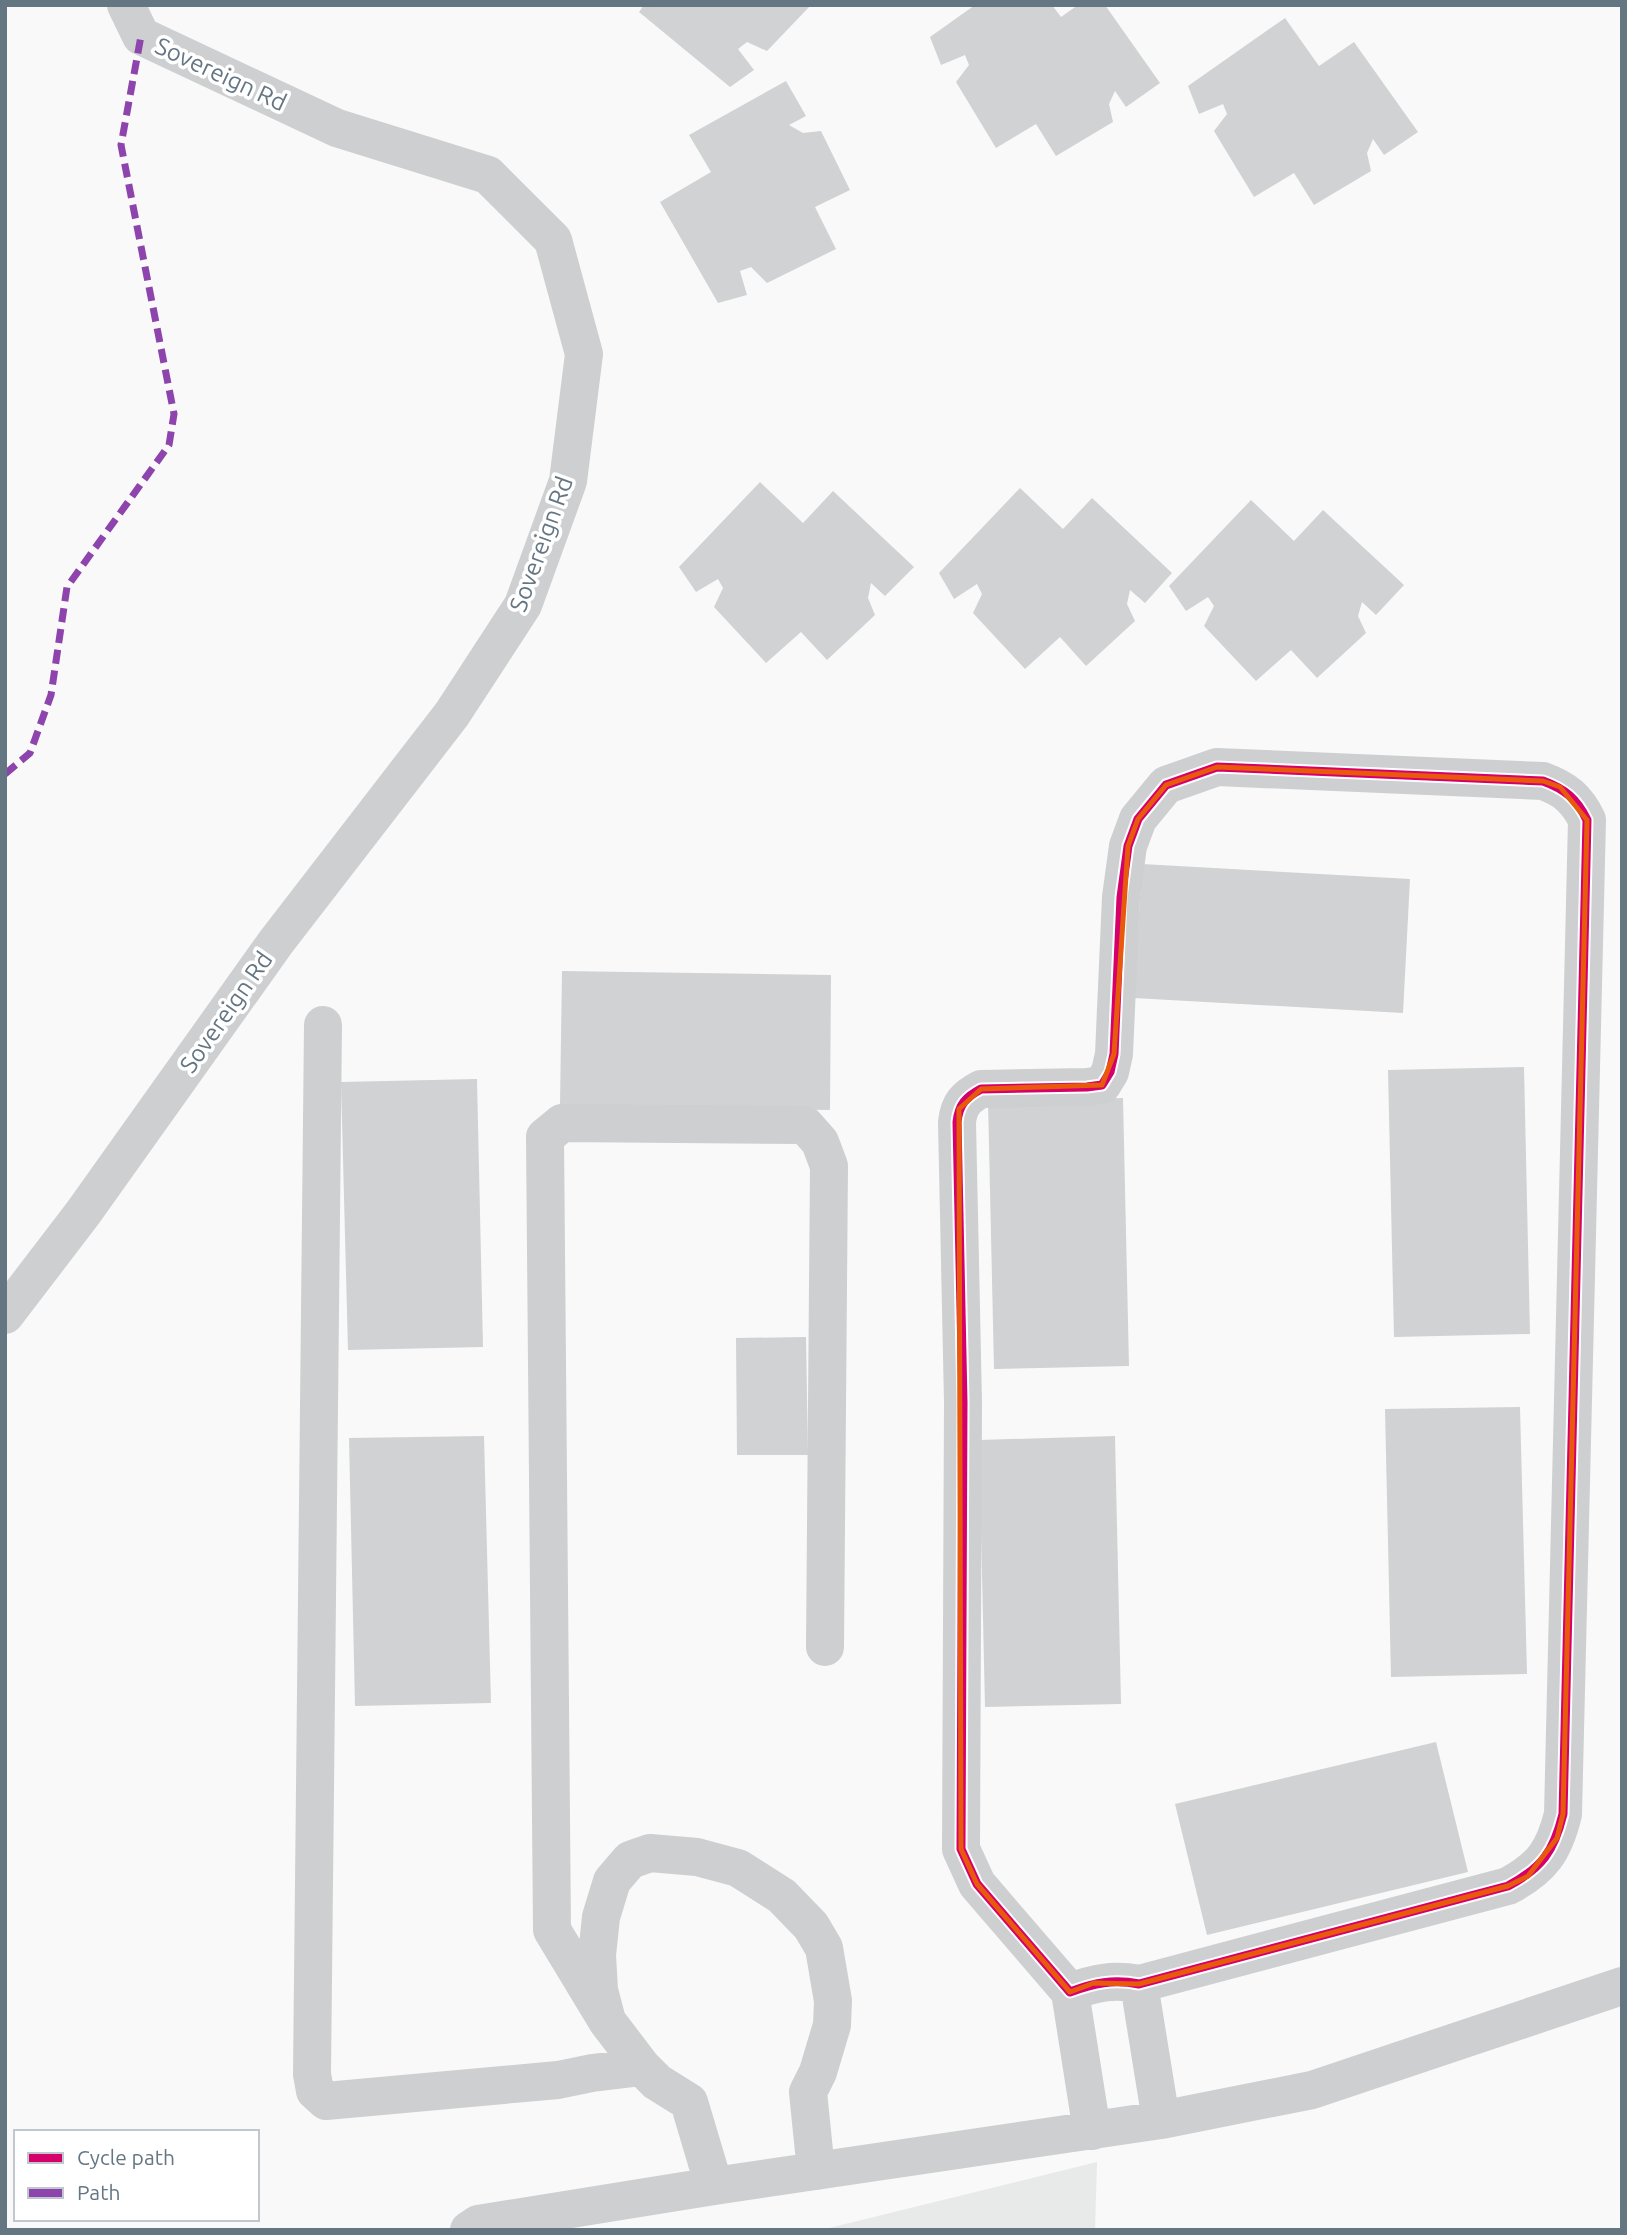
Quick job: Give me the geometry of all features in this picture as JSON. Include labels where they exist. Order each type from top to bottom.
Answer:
[{"type":"street","name":"Sovereign Rd","points":[[5,1315],[83,1213],[276,942],[452,714],[523,605],[568,481],[584,354],[553,240],[488,175],[337,128],[141,36],[126,5]]},
{"type":"street","points":[[1070,1992],[1094,1983],[1119,1980],[1139,1984],[1508,1886],[1528,1876],[1544,1859],[1557,1838],[1563,1814],[1587,820],[1582,808],[1560,787],[1543,781],[1217,767],[1166,785],[1138,819],[1128,846],[1121,897],[1114,1054],[1110,1072],[1102,1085],[981,1089],[967,1096],[959,1109],[957,1135],[963,1402],[961,1849],[977,1884],[1070,1992],[1092,2131]]},
{"type":"street","points":[[323,1026],[313,2060],[315,2091],[326,2101],[558,2080],[642,2067]]},
{"type":"street","points":[[714,2186],[689,2102],[657,2082],[642,2067],[607,2021],[552,1930],[545,1137],[562,1124],[805,1125],[820,1142],[829,1166],[825,1647]]},
{"type":"street","points":[[607,2021],[599,1990],[597,1955],[601,1917],[611,1881],[630,1860],[650,1853],[697,1857],[738,1868],[782,1896],[811,1926],[824,1948],[834,2001],[832,2025],[818,2072],[808,2092],[816,2171]]},
{"type":"street","points":[[1139,1984],[1161,2120]]},
{"type":"street","points":[[470,2230],[478,2224],[1161,2120],[1312,2091],[1622,1986]]},
{"type":"highlighted area","points":[[1217,767],[1543,781],[1560,787],[1587,820],[1563,1814],[1557,1838],[1528,1876],[1508,1886],[1139,1984],[1094,1983],[1070,1992],[977,1884],[961,1849],[959,1109],[981,1089],[1102,1085],[1114,1054],[1128,846],[1138,819],[1166,785]]},
{"type":"shaded area","points":[[1097,2162],[1095,2230],[821,2230]]},
{"type":"building","points":[[644,5],[811,5],[767,51],[747,42],[738,49],[754,70],[730,87],[639,12]]},
{"type":"building","points":[[975,5],[1052,5],[1061,17],[1078,5],[1105,5],[1160,83],[1126,107],[1115,91],[1109,104],[1113,122],[1056,156],[1036,124],[996,148],[956,82],[969,65],[965,55],[941,65],[930,37]]},
{"type":"building","points":[[1285,18],[1319,66],[1354,42],[1418,132],[1384,155],[1373,139],[1367,153],[1371,171],[1314,205],[1294,173],[1254,197],[1214,131],[1227,114],[1223,104],[1199,114],[1188,86]]},
{"type":"building","points":[[786,81],[806,116],[789,125],[803,133],[821,131],[850,190],[815,207],[836,249],[767,283],[751,267],[740,271],[747,295],[718,303],[660,202],[711,172],[689,135]]},
{"type":"building","points":[[760,482],[803,523],[833,491],[914,567],[885,596],[871,583],[868,598],[875,615],[827,660],[801,632],[766,663],[714,607],[723,588],[718,579],[696,592],[679,567]]},
{"type":"building","points":[[1020,488],[1063,529],[1092,498],[1172,573],[1145,603],[1130,590],[1127,604],[1135,621],[1086,666],[1060,637],[1025,669],[973,613],[982,594],[977,584],[954,599],[939,573]]},
{"type":"building","points":[[1251,500],[1294,541],[1323,510],[1404,585],[1376,615],[1362,602],[1358,616],[1366,633],[1317,678],[1291,650],[1256,681],[1204,626],[1214,606],[1208,597],[1186,611],[1169,586]]},
{"type":"building","points":[[1142,864],[1410,879],[1403,1013],[1134,998]]},
{"type":"building","points":[[562,971],[831,975],[830,1110],[560,1106]]},
{"type":"building","points":[[1524,1067],[1530,1334],[1394,1337],[1388,1070]]},
{"type":"building","points":[[477,1079],[483,1347],[348,1350],[341,1082]]},
{"type":"building","points":[[1123,1098],[1129,1366],[994,1369],[988,1101]]},
{"type":"building","points":[[806,1337],[808,1455],[737,1455],[736,1338]]},
{"type":"building","points":[[1520,1407],[1527,1674],[1391,1677],[1385,1409]]},
{"type":"building","points":[[484,1436],[491,1703],[355,1706],[349,1438]]},
{"type":"building","points":[[1115,1436],[1121,1704],[985,1707],[979,1440]]},
{"type":"building","points":[[1436,1742],[1468,1872],[1207,1935],[1175,1804]]},
{"type":"marked path","points":[[5,774],[30,753],[51,695],[67,587],[169,445],[174,414],[121,145],[141,36]]},
{"type":"cycle path","points":[[1217,767],[1543,781],[1570,796],[1587,820],[1563,1814],[1545,1857],[1530,1872],[1508,1886],[1139,1984],[1104,1983],[1070,1992],[977,1884],[961,1849],[963,1402],[957,1122],[964,1102],[981,1089],[1102,1085],[1110,1072],[1114,1054],[1121,897],[1128,846],[1138,819],[1166,785],[1217,767]]}]
